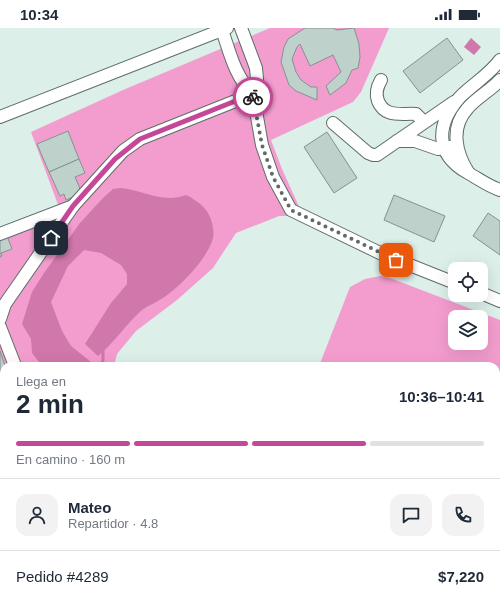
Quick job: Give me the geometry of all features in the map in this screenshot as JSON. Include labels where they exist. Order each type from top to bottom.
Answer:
[{"type":"street","points":[[241,28],[256,68],[257,79],[253,94],[262,145],[273,177],[291,210],[382,254],[448,280]]},
{"type":"street","points":[[0,117],[225,29],[239,77],[244,85],[253,94]]},
{"type":"street","points":[[333,123],[373,155],[378,155],[396,141],[460,98],[500,60]]},
{"type":"street","points":[[381,80],[377,86],[376,96],[381,108],[389,113],[416,114],[424,122]]},
{"type":"street","points":[[469,173],[461,162],[456,146],[458,128],[463,114],[500,80]]},
{"type":"street","points":[[0,319],[5,304],[73,206],[122,151],[140,139],[253,94]]},
{"type":"street","points":[[460,98],[445,122],[442,137],[444,149],[452,163],[481,182],[500,190]]},
{"type":"street","points":[[396,141],[415,140],[438,149],[456,146]]},
{"type":"street","points":[[0,234],[73,206]]},
{"type":"street","points":[[488,296],[500,301]]},
{"type":"street","points":[[0,327],[14,362]]},
{"type":"shaded area","points":[[270,28],[389,28],[361,92],[353,102],[271,140],[301,211],[296,216],[279,216],[236,233],[213,268],[177,300],[136,331],[117,354],[115,362],[0,362],[0,234],[60,210],[31,132],[123,90]]},
{"type":"shaded area","points":[[471,38],[481,47],[474,55],[464,47]]},
{"type":"shaded area","points":[[113,189],[129,189],[153,196],[170,198],[186,195],[195,200],[206,210],[211,218],[213,238],[210,246],[199,263],[177,287],[163,298],[142,310],[98,356],[85,344],[111,303],[127,284],[127,274],[121,265],[101,253],[84,250],[68,266],[51,302],[62,331],[71,346],[91,362],[39,362],[32,353],[31,339],[22,324],[32,292],[80,223]]},
{"type":"shaded area","points":[[381,276],[390,278],[448,300],[448,302],[453,302],[474,310],[448,310],[448,350],[488,350],[488,315],[500,320],[500,362],[321,362],[350,287],[365,279]]},
{"type":"building","points":[[305,28],[333,28],[337,30],[354,28],[359,44],[360,57],[358,68],[352,70],[346,83],[330,95],[326,86],[341,72],[333,55],[310,66],[300,44],[297,47],[292,59],[296,72],[301,80],[311,87],[317,87],[317,100],[296,91],[289,85],[281,62],[284,47],[288,39]]},
{"type":"building","points":[[447,38],[463,60],[420,93],[403,71]]},
{"type":"building","points":[[68,131],[79,159],[49,172],[37,144]]},
{"type":"building","points":[[327,132],[357,178],[334,193],[304,147]]},
{"type":"building","points":[[79,159],[85,173],[75,177],[82,193],[66,200],[64,194],[60,196],[49,172]]},
{"type":"building","points":[[394,195],[445,216],[434,242],[384,220]]},
{"type":"building","points":[[488,213],[500,221],[500,255],[473,236]]},
{"type":"building","points":[[6,233],[12,249],[1,253],[2,256],[0,257],[0,235]]},
{"type":"building","points":[[0,351],[4,362],[0,362]]},
{"type":"waterway","points":[[102,362],[103,348]]},
{"type":"way so far","points":[[253,97],[262,145],[273,177],[291,210],[396,260]]},
{"type":"route","points":[[51,238],[73,206],[92,187],[122,151],[140,139],[253,94],[253,97]]}]
